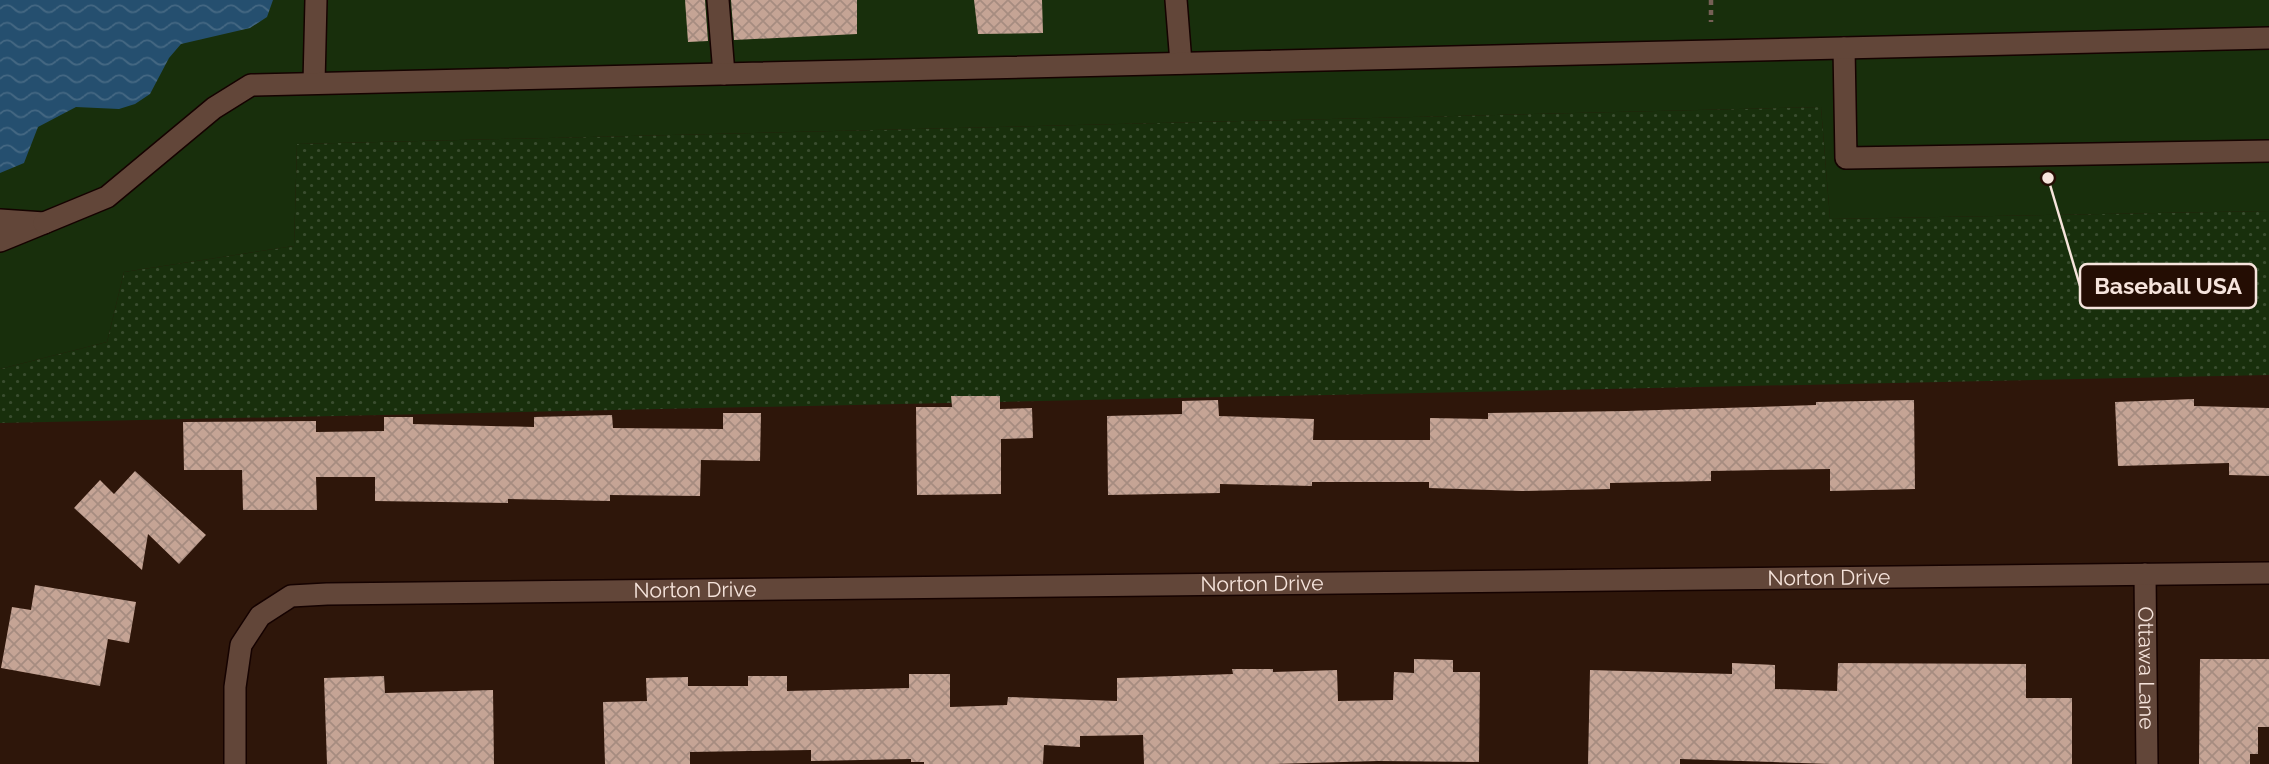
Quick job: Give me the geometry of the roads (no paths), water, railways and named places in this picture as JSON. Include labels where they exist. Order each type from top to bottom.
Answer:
[{"type":"street","points":[[314,83],[316,0]]},
{"type":"street","points":[[718,0],[724,74]]},
{"type":"street","points":[[1177,0],[1181,63]]},
{"type":"street","points":[[0,241],[107,197],[214,108],[251,85],[2269,38]]},
{"type":"street","points":[[1844,48],[1846,158],[2269,151]]},
{"type":"street","points":[[0,220],[44,223]]},
{"type":"street","name":"Norton Drive","points":[[235,764],[235,687],[241,645],[260,616],[291,597],[327,593],[2269,573]]},
{"type":"street","name":"Ottawa Lane","points":[[2145,574],[2147,764]]},
{"type":"water","points":[[0,0],[273,0],[267,17],[250,28],[181,44],[169,58],[150,94],[135,104],[119,109],[76,107],[38,127],[24,163],[0,173]]},
{"type":"place","name":"Baseball USA","points":[[2048,178]]}]
